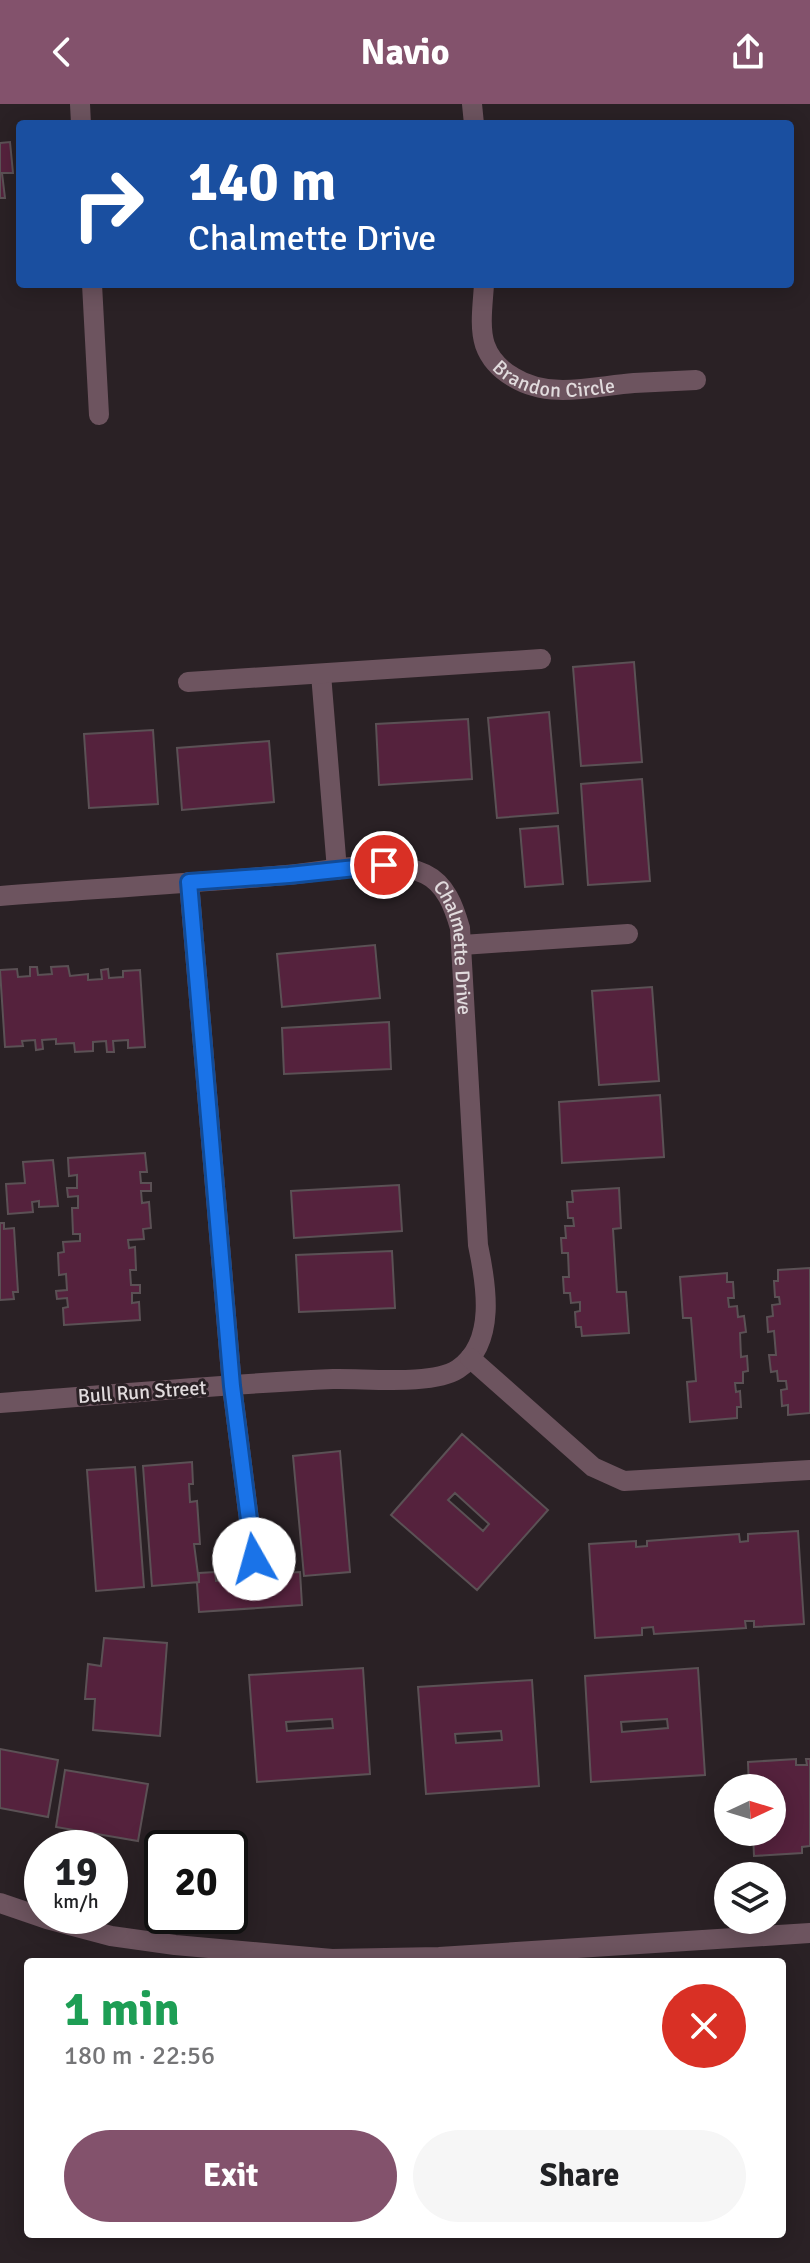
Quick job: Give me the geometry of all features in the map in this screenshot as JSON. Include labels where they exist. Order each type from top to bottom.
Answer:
[{"type":"street","points":[[92,288],[99,415]]},
{"type":"street","name":"Brandon Circle","points":[[484,288],[482,334],[486,347],[504,372],[522,382],[536,388],[561,391],[696,380]]},
{"type":"street","points":[[188,682],[541,659]]},
{"type":"street","points":[[321,674],[337,870]]},
{"type":"street","name":"Chalmette Drive","points":[[0,896],[384,865],[408,868],[426,874],[437,882],[448,895],[460,928],[478,1245],[486,1283],[484,1326],[470,1358]]},
{"type":"street","points":[[189,882],[232,1386],[254,1559]]},
{"type":"street","points":[[462,945],[628,934]]},
{"type":"street","points":[[470,1358],[593,1467],[624,1481],[810,1470]]},
{"type":"street","name":"Bull Run Street","points":[[0,1403],[334,1379],[419,1379],[445,1376],[459,1369],[470,1358]]},
{"type":"street","points":[[0,1903],[111,1936],[321,1958]]},
{"type":"street","points":[[386,1958],[810,1933]]},
{"type":"building","points":[[10,142],[13,173],[2,173],[5,198],[0,198],[0,143]]},
{"type":"building","points":[[634,662],[642,762],[581,766],[573,667]]},
{"type":"building","points":[[549,712],[558,813],[497,818],[488,718]]},
{"type":"building","points":[[468,719],[472,779],[379,785],[376,724]]},
{"type":"building","points":[[153,730],[158,804],[89,808],[84,734]]},
{"type":"building","points":[[269,741],[274,802],[182,810],[177,748]]},
{"type":"building","points":[[642,779],[650,881],[588,885],[581,784]]},
{"type":"building","points":[[558,826],[563,884],[525,887],[520,829]]},
{"type":"building","points":[[375,945],[380,998],[282,1007],[277,954]]},
{"type":"building","points":[[68,966],[70,976],[88,974],[88,980],[102,979],[101,970],[108,969],[109,978],[123,977],[123,971],[140,970],[145,1047],[128,1048],[128,1040],[113,1041],[114,1052],[107,1052],[106,1041],[93,1042],[93,1051],[75,1052],[74,1043],[56,1044],[56,1039],[42,1040],[43,1049],[36,1050],[35,1040],[22,1041],[23,1046],[5,1047],[0,970],[17,969],[18,977],[30,976],[30,967],[37,967],[38,975],[52,974],[51,967]]},
{"type":"building","points":[[652,987],[659,1081],[599,1085],[592,991]]},
{"type":"building","points":[[389,1022],[391,1069],[284,1074],[282,1028]]},
{"type":"building","points":[[660,1095],[664,1157],[562,1163],[559,1102]]},
{"type":"building","points":[[145,1153],[147,1172],[140,1172],[141,1183],[151,1183],[151,1191],[141,1191],[142,1203],[149,1202],[151,1228],[143,1229],[144,1239],[128,1240],[129,1248],[135,1247],[136,1270],[130,1270],[131,1285],[140,1285],[140,1293],[132,1293],[132,1303],[139,1302],[140,1320],[64,1325],[63,1308],[68,1307],[67,1298],[57,1299],[56,1291],[67,1290],[66,1274],[59,1275],[58,1253],[64,1252],[63,1242],[80,1241],[80,1234],[73,1234],[72,1208],[78,1208],[78,1196],[68,1197],[67,1188],[77,1188],[77,1175],[69,1176],[68,1158]]},
{"type":"building","points":[[53,1160],[58,1206],[39,1207],[39,1201],[32,1202],[33,1212],[8,1214],[6,1184],[25,1183],[23,1162]]},
{"type":"building","points":[[399,1185],[402,1231],[294,1238],[291,1191]]},
{"type":"building","points":[[619,1188],[621,1228],[613,1229],[617,1292],[626,1292],[629,1333],[582,1336],[581,1327],[576,1327],[575,1312],[580,1311],[580,1302],[571,1303],[570,1293],[564,1293],[563,1277],[569,1277],[568,1253],[562,1253],[561,1238],[566,1238],[565,1226],[574,1226],[573,1218],[568,1218],[567,1202],[573,1202],[572,1191]]},
{"type":"building","points":[[0,1223],[4,1223],[4,1229],[14,1228],[18,1292],[13,1292],[14,1299],[0,1300]]},
{"type":"building","points":[[392,1251],[395,1308],[299,1312],[296,1255]]},
{"type":"building","points":[[810,1268],[810,1413],[788,1415],[788,1405],[782,1406],[781,1390],[787,1389],[786,1381],[778,1381],[777,1371],[771,1372],[769,1355],[776,1355],[774,1331],[768,1332],[767,1317],[773,1316],[772,1305],[780,1304],[779,1297],[775,1297],[774,1281],[778,1281],[778,1270]]},
{"type":"building","points":[[727,1273],[727,1282],[733,1282],[734,1298],[728,1298],[729,1307],[737,1306],[738,1317],[744,1316],[746,1332],[740,1333],[741,1357],[747,1356],[748,1371],[743,1372],[743,1383],[735,1383],[736,1392],[740,1391],[741,1407],[737,1407],[737,1418],[690,1422],[687,1382],[696,1381],[691,1318],[683,1318],[680,1277]]},
{"type":"building","points":[[462,1434],[548,1510],[477,1590],[391,1515]],"holes":[[[455,1493],[489,1524],[483,1531],[448,1500]]]},
{"type":"building","points":[[340,1451],[350,1572],[304,1576],[293,1456]]},
{"type":"building","points":[[192,1462],[190,1502],[197,1501],[200,1544],[194,1544],[199,1582],[152,1586],[143,1466]]},
{"type":"building","points":[[135,1467],[144,1587],[96,1591],[87,1470]]},
{"type":"building","points":[[798,1531],[804,1624],[754,1627],[754,1621],[745,1621],[746,1628],[654,1634],[653,1627],[642,1628],[642,1635],[595,1638],[589,1544],[636,1541],[636,1547],[647,1546],[647,1541],[739,1534],[740,1542],[748,1541],[748,1534]]},
{"type":"building","points":[[215,1572],[216,1581],[236,1579],[235,1576],[264,1574],[264,1578],[300,1572],[302,1605],[199,1612],[199,1573]]},
{"type":"building","points":[[104,1638],[167,1643],[160,1736],[93,1730],[95,1699],[85,1699],[88,1664],[101,1666]]},
{"type":"building","points":[[363,1668],[370,1774],[257,1782],[249,1675]],"holes":[[[332,1719],[333,1728],[287,1731],[286,1722]]]},
{"type":"building","points":[[698,1668],[705,1775],[591,1782],[585,1676]],"holes":[[[667,1719],[668,1728],[622,1732],[621,1722]]]},
{"type":"building","points":[[532,1680],[539,1786],[426,1794],[418,1687]],"holes":[[[501,1731],[502,1740],[456,1743],[455,1734]]]},
{"type":"building","points":[[0,1749],[58,1760],[48,1817],[0,1808]]},
{"type":"building","points":[[796,1759],[796,1765],[807,1765],[806,1759],[810,1759],[810,1846],[802,1847],[802,1853],[754,1856],[754,1846],[786,1846],[786,1774],[748,1774],[748,1762]]},
{"type":"building","points":[[65,1770],[148,1784],[138,1841],[128,1839],[128,1830],[56,1827]]},
{"type":"route","points":[[254,1559],[232,1386],[189,882],[384,865]]}]
